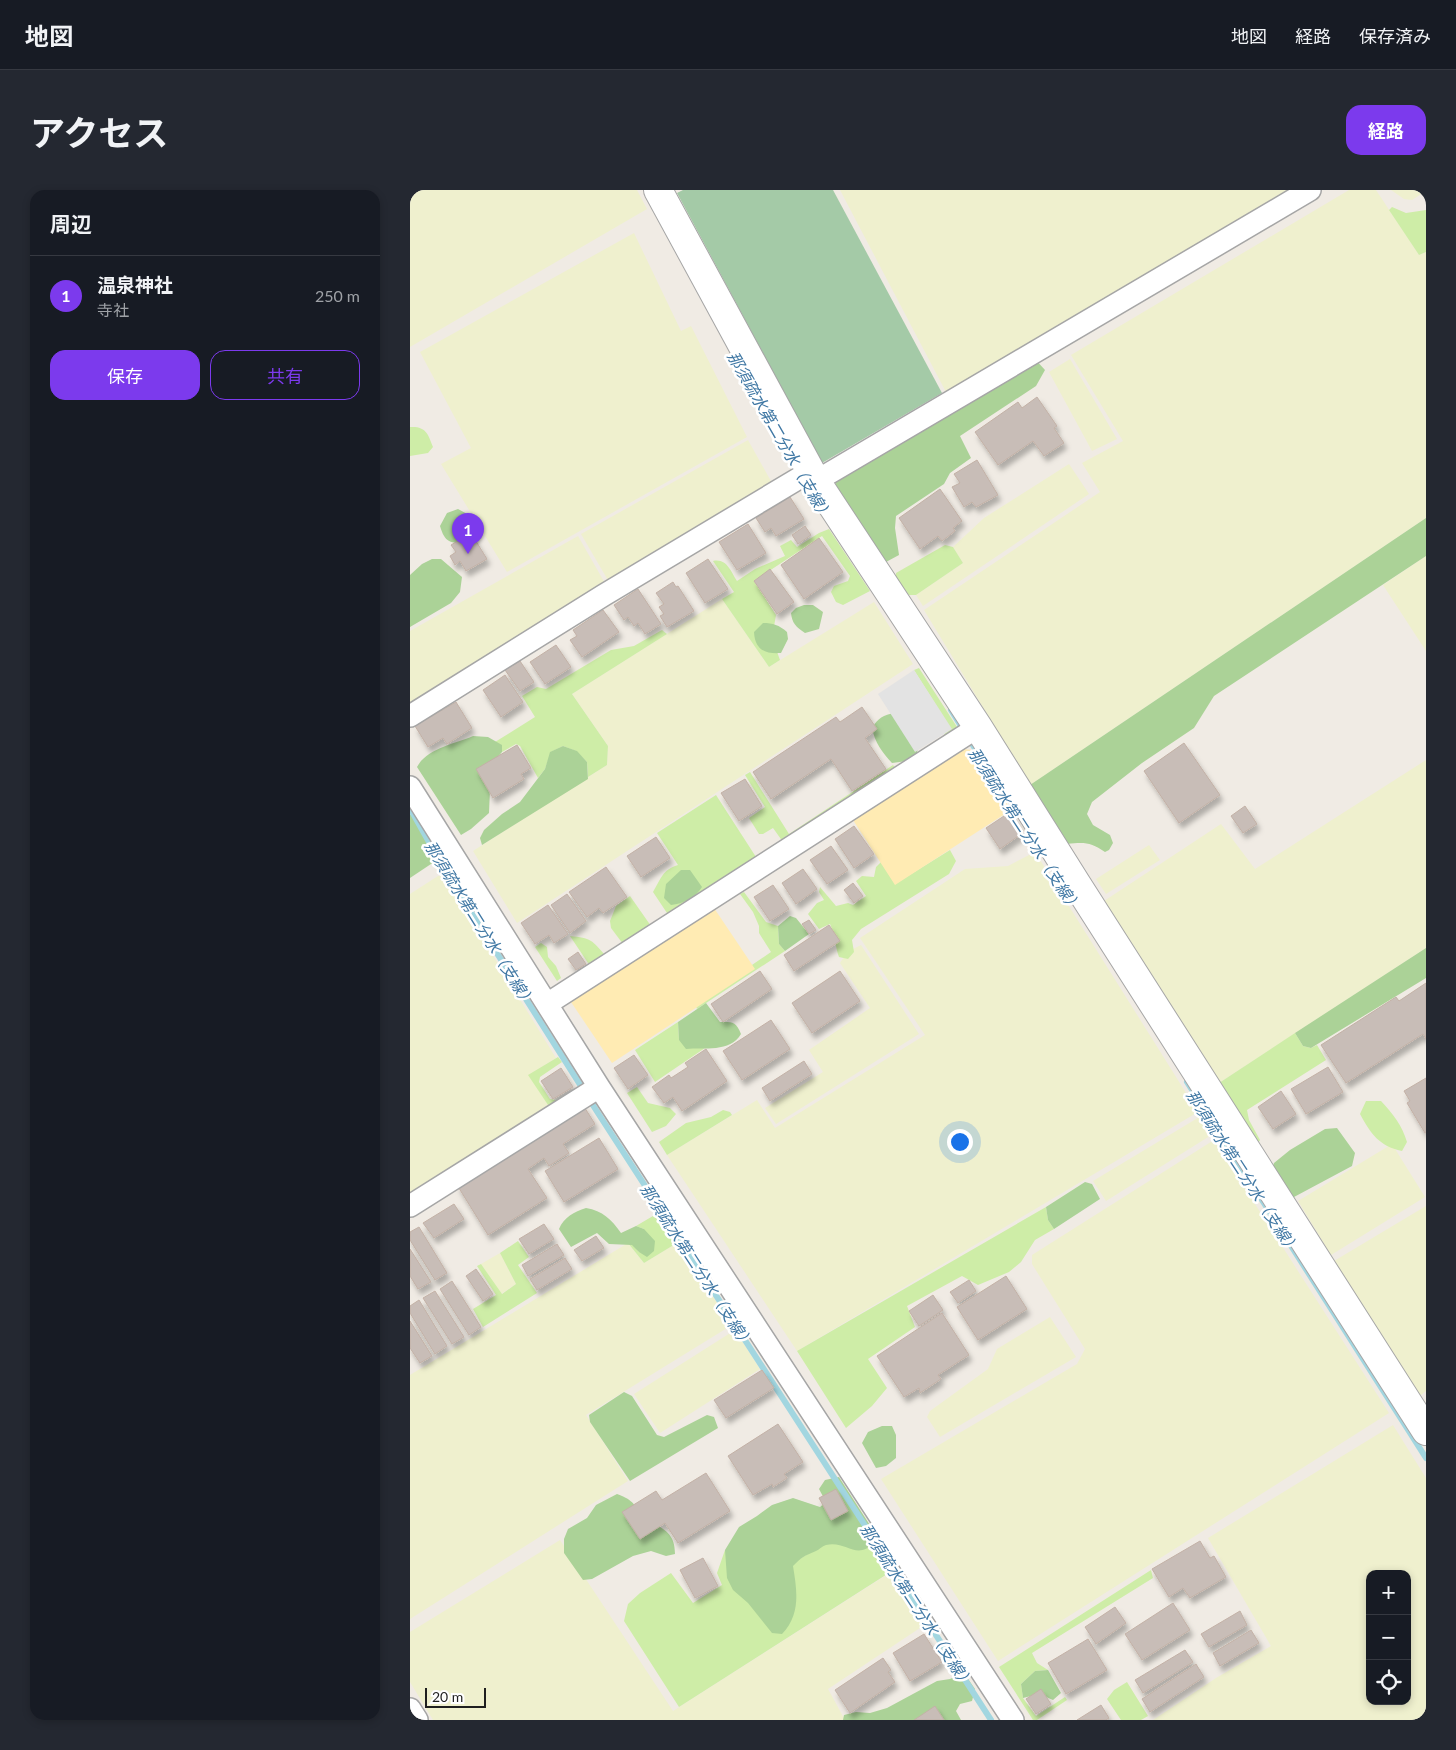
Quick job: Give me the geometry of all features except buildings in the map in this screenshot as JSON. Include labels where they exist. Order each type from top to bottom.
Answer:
[{"type":"street","points":[[658,190],[814,476],[1421,1414]]},
{"type":"street","points":[[410,716],[604,595],[1310,190]]},
{"type":"street","points":[[547,1004],[978,727]]},
{"type":"street","points":[[410,787],[599,1087],[1014,1720]]},
{"type":"street","points":[[410,1206],[599,1087]]},
{"type":"street","points":[[410,1709],[417,1720]]},
{"type":"green space","points":[[410,190],[637,190],[647,209],[410,347]]},
{"type":"green space","points":[[683,190],[833,190],[942,393],[822,463],[677,193]]},
{"type":"green space","points":[[840,190],[1291,190],[946,392]]},
{"type":"green space","points":[[1349,190],[1376,190],[1419,255],[1426,252],[1426,518],[1030,785],[924,610],[1100,492],[1082,463],[1123,441],[1071,355]]},
{"type":"green space","points":[[1391,190],[1426,191],[1412,200],[1404,199]]},
{"type":"green space","points":[[1392,207],[1406,213],[1426,210],[1426,252],[1419,255],[1389,210]]},
{"type":"green space","points":[[634,233],[681,331],[691,326],[747,437],[507,572],[441,464],[471,448],[420,352]]},
{"type":"green space","points":[[1034,358],[1045,370],[1036,386],[960,436],[971,458],[950,473],[944,484],[896,516],[895,528],[899,555],[886,562],[837,488],[834,479]]},
{"type":"green space","points":[[1070,359],[1117,439],[1092,451],[1049,372]]},
{"type":"green space","points":[[410,427],[420,428],[426,432],[433,447],[428,453],[410,456]]},
{"type":"green space","points":[[748,440],[772,483],[609,582],[581,534]]},
{"type":"green space","points":[[1069,464],[1089,494],[923,606],[916,595],[963,563],[953,547],[984,518]]},
{"type":"green space","points":[[458,509],[469,515],[475,529],[475,538],[468,544],[449,541],[444,536],[440,526],[447,513]]},
{"type":"green space","points":[[1426,518],[1426,556],[1214,696],[1194,728],[1142,763],[1092,802],[1087,814],[1093,825],[1110,835],[1113,843],[1109,850],[1105,852],[1096,846],[1087,844],[1067,844],[1030,785]]},
{"type":"green space","points":[[829,529],[870,591],[843,605],[836,602],[831,592],[834,586],[848,581],[850,576],[822,536],[754,581],[776,615],[772,638],[780,660],[769,667],[722,599],[734,592],[713,561],[725,564],[737,581],[755,569],[785,556],[780,546],[791,540],[797,547]]},
{"type":"green space","points":[[578,536],[606,585],[410,708],[410,631]]},
{"type":"green space","points":[[945,545],[953,547],[963,563],[916,595],[909,595],[896,578],[896,573]]},
{"type":"green space","points":[[1426,556],[1426,651],[1383,585]]},
{"type":"green space","points":[[432,559],[441,559],[462,577],[460,592],[451,603],[410,627],[410,575],[422,564]]},
{"type":"green space","points":[[722,599],[769,667],[874,602],[913,664],[517,923],[473,851],[607,765],[608,746],[572,694]]},
{"type":"green space","points":[[804,605],[813,605],[823,612],[819,629],[805,633],[793,622],[791,613],[796,608]]},
{"type":"green space","points":[[763,623],[776,625],[787,632],[788,639],[781,653],[766,652],[756,643],[754,632]]},
{"type":"green space","points":[[662,630],[667,634],[572,694],[608,746],[607,765],[588,777],[587,762],[576,751],[563,746],[551,752],[545,769],[538,778],[520,746],[516,744],[502,752],[501,745],[495,742],[535,717],[522,696],[537,687],[546,689],[611,650],[634,646]]},
{"type":"green space","points":[[919,668],[957,727],[955,731],[946,737],[944,734],[951,729],[914,670]]},
{"type":"green space","points":[[895,713],[918,748],[916,757],[907,761],[892,763],[879,747],[872,728],[881,718]]},
{"type":"green space","points":[[473,736],[488,737],[502,745],[502,752],[491,765],[489,813],[461,835],[417,767],[427,755],[434,751]]},
{"type":"green space","points":[[563,746],[577,751],[587,762],[588,779],[482,845],[480,838],[484,830],[502,814],[520,802],[545,769],[550,752]]},
{"type":"green space","points":[[1426,760],[1426,948],[1216,1085],[1101,903],[1221,824],[1255,869]]},
{"type":"green space","points":[[893,765],[897,770],[783,842],[773,828],[763,834],[759,834],[749,818],[765,807],[745,775],[750,772],[789,834]]},
{"type":"green space","points":[[716,795],[756,857],[673,913],[667,913],[653,892],[665,872],[678,865],[657,833]]},
{"type":"green space","points":[[412,814],[437,860],[410,878],[410,815]]},
{"type":"green space","points":[[1149,845],[1160,860],[1106,894],[1096,879]]},
{"type":"green space","points":[[950,850],[956,861],[949,874],[861,929],[852,940],[854,952],[848,959],[839,957],[830,924],[819,929],[808,914],[817,903],[824,900],[819,892],[820,887],[836,906],[848,903],[853,905],[866,896],[856,881],[862,876],[874,877],[876,867],[881,862],[895,884]]},
{"type":"green space","points":[[1035,852],[1198,1112],[797,1351],[667,1155],[757,1100],[775,1128],[925,1035],[860,938],[965,869],[1008,866]]},
{"type":"green space","points":[[681,870],[690,870],[702,887],[689,899],[671,905],[664,898],[666,884]]},
{"type":"green space","points":[[438,876],[444,876],[556,1058],[529,1075],[550,1108],[410,1197],[410,894]]},
{"type":"green space","points":[[744,892],[766,922],[778,926],[779,944],[785,951],[697,1009],[695,1004],[771,952],[759,933],[759,926],[753,912],[740,894]]},
{"type":"green space","points":[[630,896],[651,926],[623,944],[611,928],[610,921],[616,906]]},
{"type":"green space","points":[[790,916],[796,918],[809,934],[785,951],[779,944],[778,926]]},
{"type":"green space","points":[[570,936],[591,941],[606,956],[590,966]]},
{"type":"green space","points":[[541,943],[547,947],[548,957],[556,966],[561,978],[557,981],[535,947]]},
{"type":"green space","points":[[861,945],[919,1034],[776,1124],[765,1108],[823,1072],[809,1050],[870,1008],[840,963],[847,952]]},
{"type":"green space","points":[[1426,948],[1426,978],[1311,1048],[1303,1046],[1295,1033]]},
{"type":"green space","points":[[706,1003],[720,1022],[733,1023],[741,1034],[736,1040],[724,1047],[686,1049],[679,1040],[678,1022]]},
{"type":"green space","points":[[678,1022],[679,1040],[699,1048],[705,1048],[655,1082],[635,1050]]},
{"type":"green space","points":[[1295,1033],[1303,1046],[1311,1048],[1317,1045],[1326,1060],[1247,1110],[1249,1120],[1260,1140],[1257,1145],[1216,1085]]},
{"type":"green space","points":[[558,1057],[562,1062],[540,1077],[539,1082],[550,1099],[556,1100],[578,1087],[580,1092],[550,1108],[528,1075]]},
{"type":"green space","points":[[637,1087],[648,1103],[670,1108],[676,1114],[666,1126],[652,1132],[627,1093]]},
{"type":"green space","points":[[1366,1101],[1381,1101],[1393,1115],[1403,1130],[1407,1142],[1402,1151],[1387,1146],[1376,1138],[1368,1128],[1360,1114]]},
{"type":"green space","points":[[723,1110],[730,1112],[732,1115],[667,1155],[659,1142],[686,1123],[711,1117]]},
{"type":"green space","points":[[1201,1116],[1213,1134],[1106,1201],[1093,1181]]},
{"type":"green space","points":[[1337,1128],[1355,1153],[1352,1166],[1294,1197],[1283,1194],[1271,1172],[1274,1163],[1290,1150],[1325,1129]]},
{"type":"green space","points":[[1214,1140],[1389,1413],[998,1661],[881,1479],[1077,1364],[1085,1349],[1032,1264],[1032,1255]]},
{"type":"green space","points":[[1392,1144],[1425,1197],[1331,1255],[1298,1201]]},
{"type":"green space","points":[[1085,1182],[1092,1184],[1100,1199],[1054,1229],[1048,1220],[1046,1207]]},
{"type":"green space","points":[[1426,1206],[1426,1391],[1421,1395],[1411,1392],[1329,1264]]},
{"type":"green space","points":[[1046,1207],[1048,1220],[1054,1229],[1035,1240],[1021,1262],[1009,1272],[978,1285],[962,1276],[907,1306],[915,1327],[868,1359],[887,1388],[872,1406],[846,1428],[797,1351]]},
{"type":"green space","points":[[586,1208],[606,1216],[621,1233],[636,1226],[644,1229],[655,1241],[654,1251],[647,1257],[632,1245],[609,1244],[597,1233],[571,1247],[559,1229],[570,1216]]},
{"type":"green space","points":[[658,1213],[677,1243],[644,1263],[628,1243],[633,1245],[639,1252],[644,1229],[636,1226]]},
{"type":"green space","points":[[518,1241],[529,1257],[518,1265],[537,1293],[483,1327],[473,1309],[496,1295],[477,1266],[481,1264],[502,1294],[516,1284],[500,1253]]},
{"type":"green space","points":[[628,1243],[644,1263],[677,1243],[732,1325],[586,1415],[628,1481],[410,1619],[410,1375]]},
{"type":"green space","points":[[500,1253],[516,1284],[501,1294],[481,1264]]},
{"type":"green space","points":[[1050,1317],[1076,1357],[940,1437],[927,1417],[930,1411],[988,1369],[997,1349]]},
{"type":"green space","points":[[735,1330],[760,1369],[660,1433],[634,1394]]},
{"type":"green space","points":[[624,1392],[632,1396],[657,1435],[664,1437],[707,1415],[714,1417],[718,1428],[630,1481],[590,1422],[589,1415]]},
{"type":"green space","points":[[1393,1425],[1426,1478],[1426,1720],[1153,1720],[1216,1678],[1271,1646],[1208,1538]]},
{"type":"green space","points":[[882,1426],[892,1426],[896,1435],[896,1458],[886,1466],[876,1468],[862,1443],[868,1432]]},
{"type":"green space","points":[[839,1477],[875,1533],[874,1543],[862,1550],[833,1544],[826,1545],[793,1566],[796,1584],[795,1610],[782,1634],[772,1633],[748,1603],[733,1590],[727,1578],[725,1550],[739,1527],[772,1505],[793,1498],[820,1507],[826,1502],[819,1489],[825,1480]]},
{"type":"green space","points":[[617,1494],[631,1501],[645,1516],[666,1531],[672,1539],[675,1554],[666,1556],[651,1551],[633,1556],[592,1579],[583,1580],[564,1553],[564,1539],[568,1529],[587,1518],[596,1505]]},
{"type":"green space","points":[[860,1521],[892,1571],[679,1707],[624,1621],[628,1604],[640,1593],[671,1573],[693,1603],[722,1585],[717,1573],[725,1550],[752,1589]]},
{"type":"green space","points":[[560,1540],[673,1711],[885,1576],[895,1581],[923,1626],[828,1689],[845,1720],[433,1720],[410,1682],[410,1632]]},
{"type":"green space","points":[[1151,1570],[1153,1578],[1032,1653],[1037,1663],[1048,1670],[1035,1671],[1021,1684],[1023,1698],[1036,1716],[1065,1697],[1067,1700],[1037,1720],[1033,1720],[999,1667]]},
{"type":"green space","points":[[1048,1670],[1061,1693],[1053,1700],[1039,1694],[1023,1698],[1021,1684],[1035,1671]]},
{"type":"green space","points":[[964,1673],[975,1689],[972,1701],[960,1704],[956,1711],[961,1720],[843,1720],[844,1715],[856,1712],[870,1713],[887,1708],[937,1681],[950,1679]]},
{"type":"green space","points":[[1127,1682],[1148,1716],[1141,1720],[1121,1720],[1107,1699],[1114,1690]]},
{"type":"sand","points":[[963,749],[972,750],[1011,810],[895,885],[853,820]]},
{"type":"sand","points":[[714,908],[755,969],[612,1063],[571,1002]]},
{"type":"shaded area","points":[[914,670],[952,729],[915,752],[878,694]]},
{"type":"waterway","name":"那須疏水第二分水（支線）","points":[[951,710],[979,755]]},
{"type":"waterway","name":"那須疏水第二分水（支線）","points":[[410,808],[447,874],[596,1110],[991,1720]]},
{"type":"waterway","name":"那須疏水第二分水（支線）","points":[[1187,1082],[1426,1458]]},
{"type":"place","name":"温泉神社","points":[[468,554]]}]
